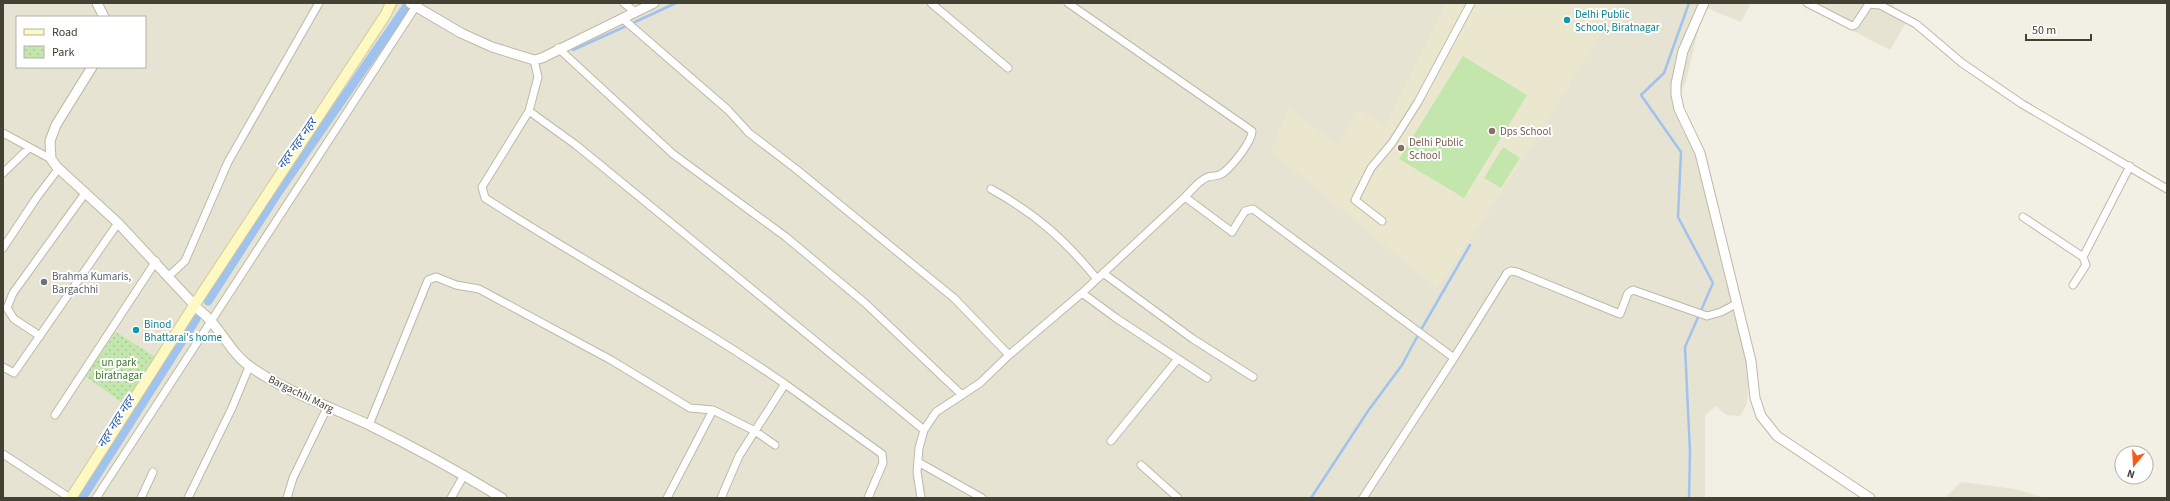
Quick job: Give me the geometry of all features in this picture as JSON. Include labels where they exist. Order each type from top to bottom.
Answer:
[{"type":"main road","points":[[70,498],[197,307],[386,14],[391,3]]},
{"type":"street","points":[[96,3],[103,16]]},
{"type":"street","points":[[169,276],[185,261],[228,162],[318,3]]},
{"type":"street","points":[[624,3],[635,12]]},
{"type":"street","points":[[96,498],[210,318],[414,5],[461,33],[492,47],[534,60],[542,58],[558,48],[654,3]]},
{"type":"street","points":[[931,3],[1008,68]]},
{"type":"street","points":[[921,498],[918,448],[924,430],[936,412],[980,383],[1009,355],[1082,293],[1199,183],[1208,177],[1218,176],[1225,172],[1251,140],[1252,131],[1068,3]]},
{"type":"street","points":[[1382,221],[1355,200],[1371,168],[1392,143],[1418,102],[1471,3]]},
{"type":"street","points":[[1704,3],[1683,51],[1676,84],[1676,95],[1679,109],[1700,153],[1750,361],[1755,398],[1762,416],[1777,436],[1870,498]]},
{"type":"street","points":[[1807,3],[1852,26],[1855,26],[1869,4],[1880,5],[1916,24],[1962,63],[2022,104],[2167,189]]},
{"type":"street","points":[[622,18],[728,110],[749,133],[796,169],[954,298],[1009,355]]},
{"type":"street","points":[[558,48],[673,154],[786,237],[865,303],[962,395]]},
{"type":"street","points":[[534,60],[538,77],[529,111],[482,187],[485,198],[540,234],[711,335],[785,384],[882,454],[883,463],[868,498]]},
{"type":"street","points":[[3,133],[51,159],[50,141],[56,126],[91,68]]},
{"type":"street","points":[[529,111],[576,145],[924,430]]},
{"type":"street","points":[[3,173],[29,148]]},
{"type":"street","name":"Bargachhi Marg","points":[[51,159],[118,223],[197,307],[210,318],[227,342],[249,367],[279,386],[368,425],[464,475],[502,498]]},
{"type":"street","points":[[2083,257],[2130,166]]},
{"type":"street","points":[[3,248],[37,197],[59,168]]},
{"type":"street","points":[[991,189],[1034,216],[1070,247],[1097,279]]},
{"type":"street","points":[[40,336],[14,319],[7,308],[13,293],[86,192]]},
{"type":"street","points":[[1185,197],[1232,232],[1244,211],[1253,209],[1454,358]]},
{"type":"street","points":[[2023,217],[2083,257],[2086,265],[2073,285]]},
{"type":"street","points":[[3,367],[14,374],[118,223]]},
{"type":"street","points":[[55,415],[156,262]]},
{"type":"street","points":[[1363,498],[1507,273],[1511,271],[1620,314],[1628,293],[1635,290],[1707,316],[1721,312],[1736,304]]},
{"type":"street","points":[[1103,273],[1194,339],[1253,378]]},
{"type":"street","points":[[368,425],[428,280],[433,277],[439,277],[456,285],[479,289],[611,360],[690,408],[713,410],[755,431],[775,445]]},
{"type":"street","points":[[1082,293],[1178,360],[1207,378]]},
{"type":"street","points":[[1111,440],[1178,360]]},
{"type":"street","points":[[188,498],[232,408],[249,367]]},
{"type":"street","points":[[721,498],[739,456],[785,384]]},
{"type":"street","points":[[287,498],[293,478],[327,408]]},
{"type":"street","points":[[667,498],[713,410]]},
{"type":"street","points":[[3,454],[70,498]]},
{"type":"street","points":[[918,462],[982,498]]},
{"type":"street","points":[[1141,465],[1178,498]]},
{"type":"street","points":[[141,498],[153,472]]},
{"type":"street","points":[[451,498],[464,475]]},
{"type":"shaded area","points":[[3,3],[1751,3],[1741,22],[1707,8],[1700,23],[1686,81],[1676,103],[1694,144],[1707,191],[1724,274],[1750,361],[1747,404],[1740,416],[1726,415],[1716,406],[1705,415],[1705,498],[3,498]]},
{"type":"shaded area","name":"Delhi Public School","points":[[1446,3],[1619,3],[1535,141],[1437,288],[1271,151],[1289,108],[1338,145],[1359,110],[1385,126]]},
{"type":"shaded area","points":[[1800,3],[1894,3],[1892,12],[1906,23],[1890,50]]},
{"type":"shaded area","points":[[1961,482],[2015,489],[2045,498],[1945,498]]},
{"type":"green space","points":[[1463,56],[1527,95],[1464,198],[1399,159]]},
{"type":"green space","points":[[1503,147],[1520,158],[1501,188],[1484,178]]},
{"type":"green space","name":"un park biratnagar","points":[[116,332],[155,357],[124,404],[85,376]]},
{"type":"waterway","name":"नहर नहर नहर","points":[[208,301],[277,194],[409,3]]},
{"type":"waterway","points":[[635,22],[676,3]]},
{"type":"waterway","points":[[1689,3],[1664,73],[1641,95],[1681,152],[1678,217],[1713,283],[1685,347],[1690,452],[1689,498]]},
{"type":"waterway","points":[[573,50],[624,27]]},
{"type":"waterway","points":[[1422,328],[1470,245]]},
{"type":"waterway","name":"नहर नहर नहर","points":[[82,498],[196,319]]},
{"type":"waterway","points":[[1311,498],[1368,411],[1402,365],[1417,337]]},
{"type":"place","name":"Delhi Public School, Biratnagar","points":[[1567,20]]},
{"type":"place","name":"Dps School","points":[[1492,131]]},
{"type":"place","name":"Delhi Public School","points":[[1401,148]]},
{"type":"place","name":"Brahma Kumaris, Bargachhi","points":[[44,282]]},
{"type":"place","name":"Binod Bhattarai's home","points":[[136,330]]}]
